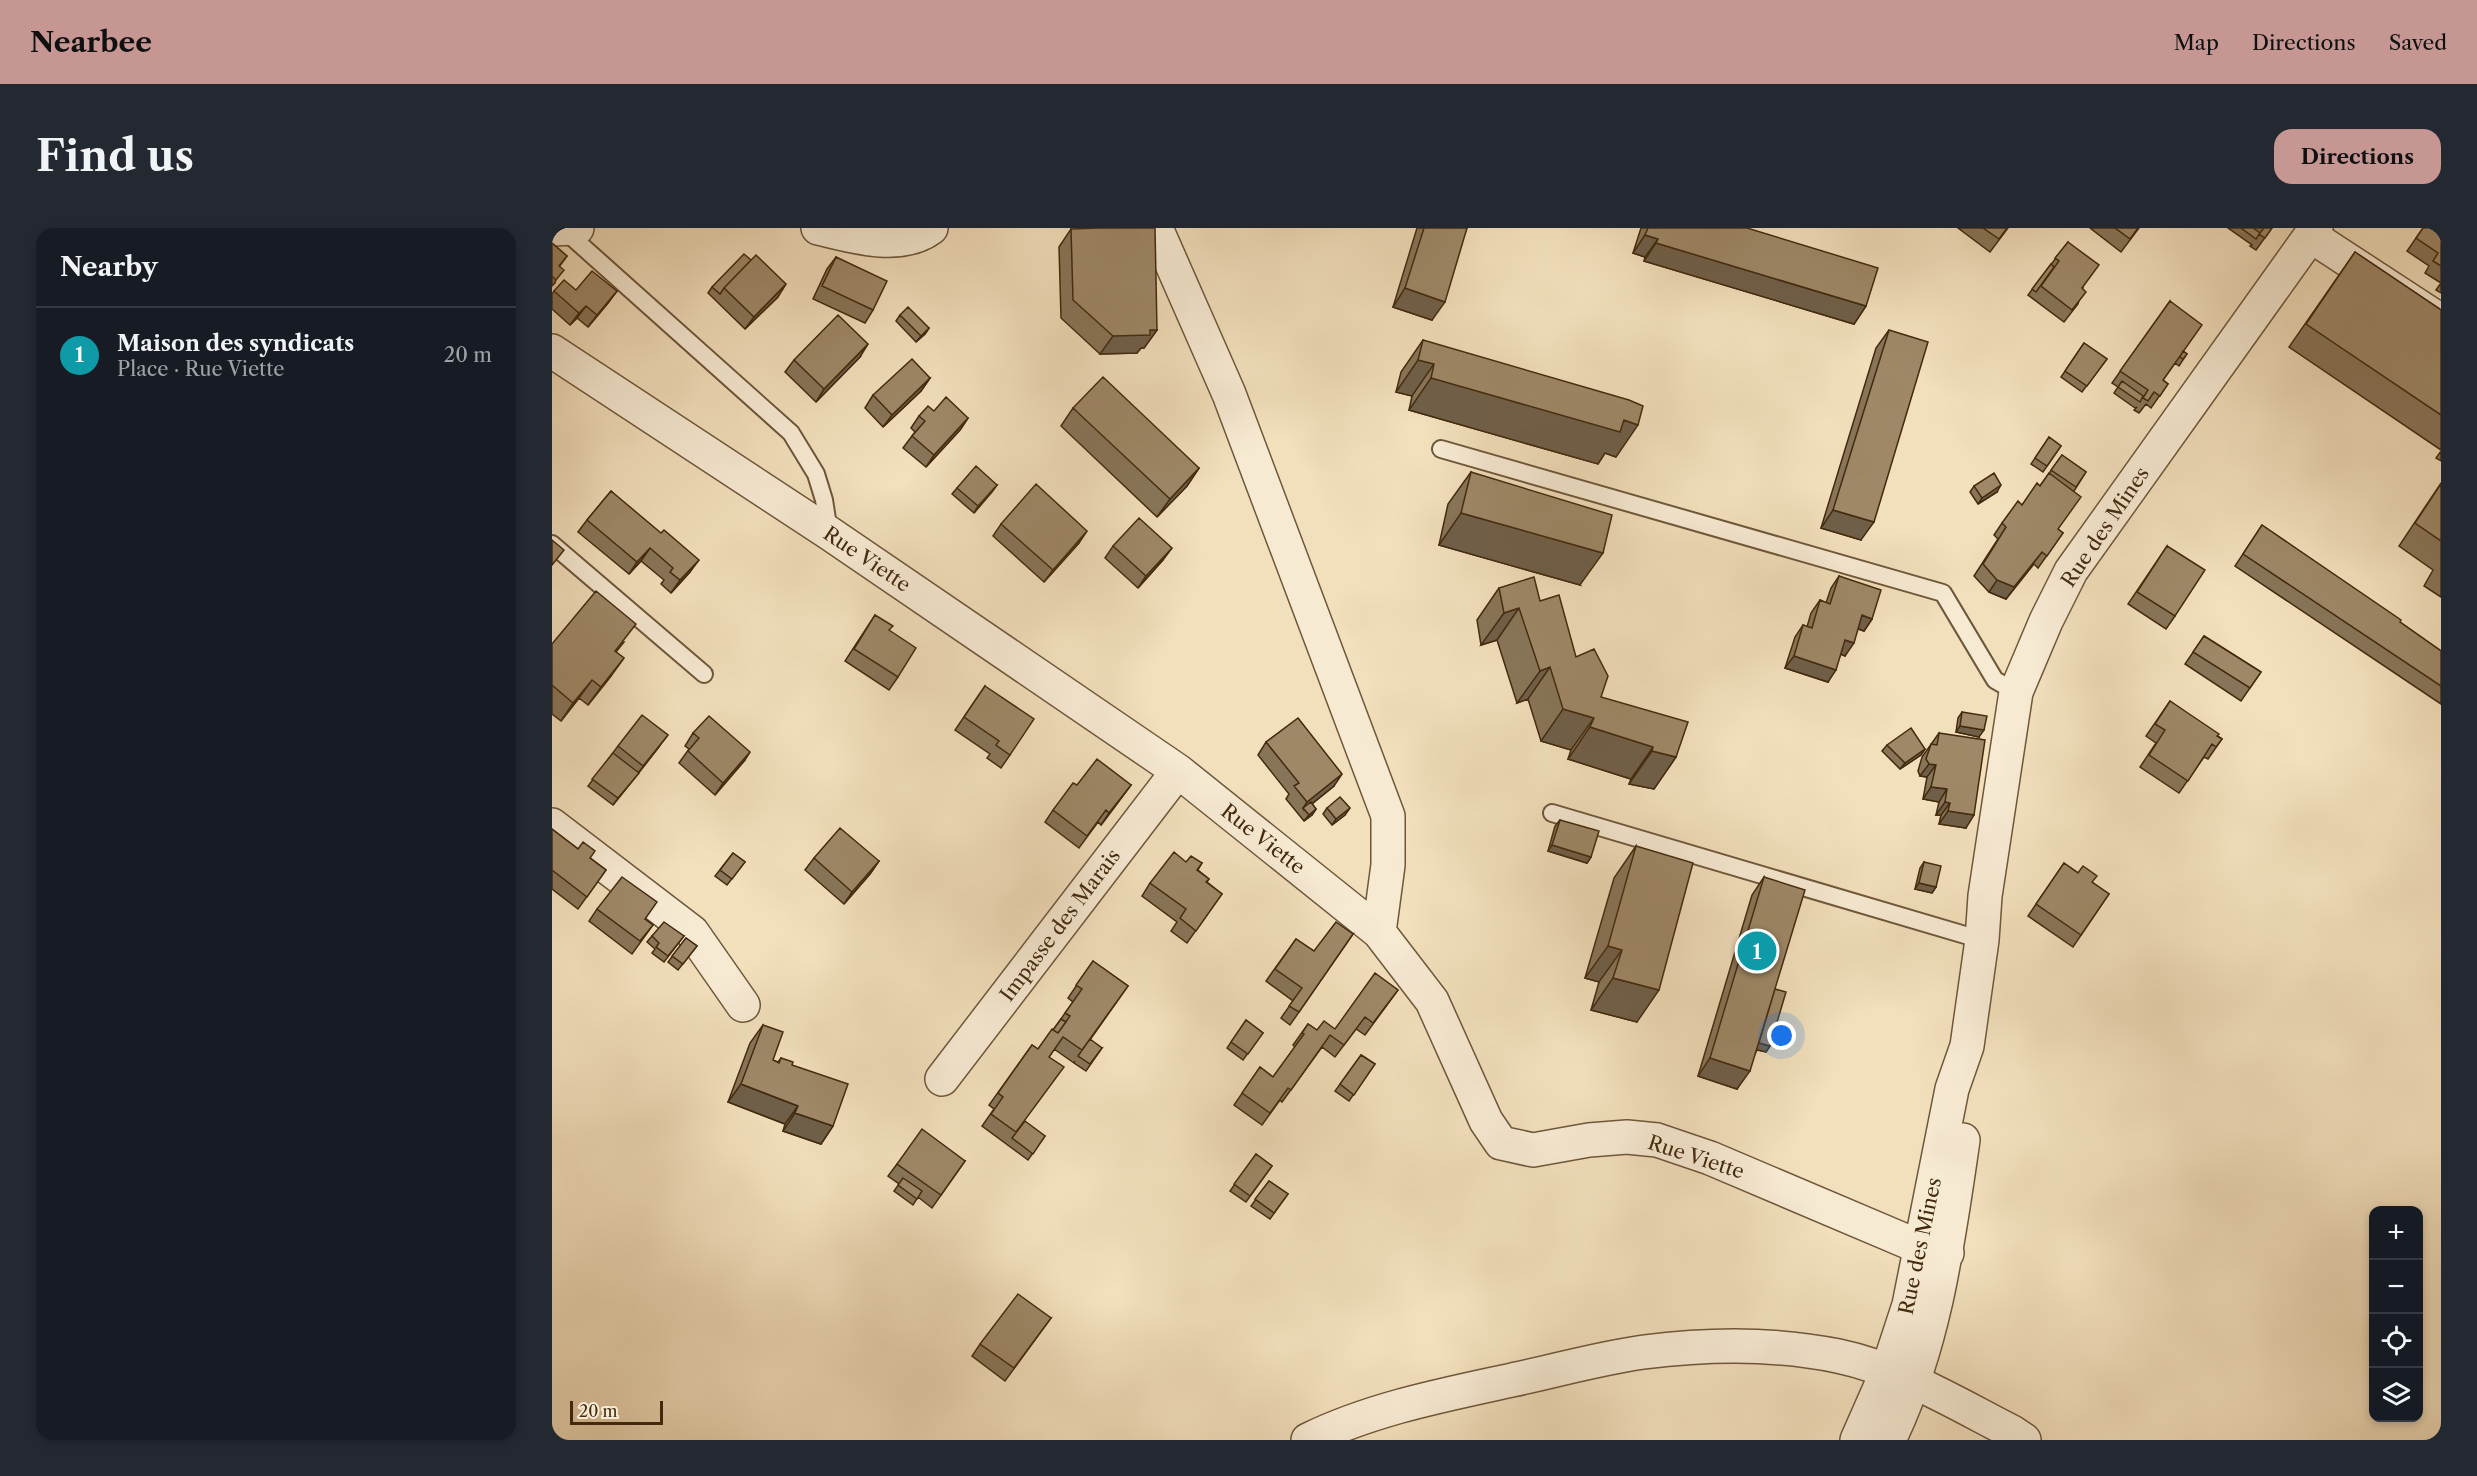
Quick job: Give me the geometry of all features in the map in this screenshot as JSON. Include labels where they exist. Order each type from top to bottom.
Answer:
[{"type":"street","points":[[818,228],[876,242],[922,235],[931,228]]},
{"type":"street","points":[[1156,228],[1229,394],[1388,816],[1388,865],[1379,932]]},
{"type":"street","points":[[2314,232],[2441,321]]},
{"type":"street","name":"Rue des Mines","points":[[1882,1435],[1900,1377],[1929,1335],[1934,1249],[1970,1092],[1967,1046],[1982,940],[1985,896],[2016,692],[2046,621],[2071,571],[2314,232]]},
{"type":"street","name":"Rue Viette","points":[[552,351],[830,533],[1178,771],[1379,932],[1432,1001],[1486,1121],[1502,1143],[1533,1150],[1589,1140],[1627,1137],[1657,1140],[1710,1158],[1908,1242],[1934,1249]]},
{"type":"street","name":"Impasse des Marais","points":[[942,1079],[1178,771]]},
{"type":"street","points":[[552,825],[692,932],[743,1005]]},
{"type":"street","points":[[1308,1440],[1328,1430],[1431,1397],[1644,1352],[1752,1345],[1838,1356],[1900,1377],[2024,1440]]},
{"type":"lane","points":[[564,229],[790,433],[816,474],[830,533]]},
{"type":"lane","points":[[1441,449],[1943,593],[1995,680],[2016,692]]},
{"type":"lane","points":[[552,544],[704,674]]},
{"type":"lane","points":[[1552,813],[1982,940]]},
{"type":"building","points":[[1155,228],[1157,330],[1150,330],[1150,335],[1113,336],[1073,300],[1071,229]]},
{"type":"building","points":[[1424,228],[1467,228],[1445,302],[1405,288]]},
{"type":"building","points":[[1648,228],[1747,228],[1878,268],[1866,306],[1656,243],[1658,239],[1645,235]]},
{"type":"building","points":[[1983,228],[2007,228],[1999,239]]},
{"type":"building","points":[[2115,228],[2138,228],[2130,239]]},
{"type":"building","points":[[2241,228],[2253,228],[2260,233],[2256,239]]},
{"type":"building","points":[[2264,228],[2272,228],[2265,238],[2259,234]]},
{"type":"building","points":[[2423,228],[2441,228],[2441,266],[2433,261],[2438,253],[2416,238]]},
{"type":"building","points":[[2068,242],[2099,265],[2082,288],[2086,292],[2072,310],[2041,286],[2059,261],[2055,258]]},
{"type":"building","points":[[552,243],[567,256],[559,266],[564,270],[556,280],[552,276]]},
{"type":"building","points":[[2355,252],[2441,310],[2441,415],[2306,324]]},
{"type":"building","points":[[744,254],[751,260],[720,294],[712,287]]},
{"type":"building","points":[[756,255],[786,284],[754,317],[724,288]]},
{"type":"building","points":[[836,257],[887,281],[873,310],[822,286]]},
{"type":"building","points":[[2051,264],[2054,267],[2036,292],[2032,289]]},
{"type":"building","points":[[592,271],[617,291],[597,315],[586,306],[579,313],[554,291],[564,280],[576,290]]},
{"type":"building","points":[[2170,301],[2202,325],[2163,380],[2168,384],[2160,396],[2154,392],[2148,401],[2143,398],[2148,390],[2120,371]]},
{"type":"building","points":[[908,307],[929,328],[921,336],[900,315]]},
{"type":"building","points":[[838,315],[868,344],[824,389],[794,360]]},
{"type":"building","points":[[1889,330],[1928,342],[1874,522],[1833,510]]},
{"type":"building","points":[[1423,340],[1629,400],[1643,406],[1638,425],[1624,420],[1620,432],[1431,378],[1434,364],[1418,360]]},
{"type":"building","points":[[2084,343],[2107,359],[2087,386],[2065,371]]},
{"type":"building","points":[[2183,351],[2187,354],[2183,359],[2180,357]]},
{"type":"building","points":[[912,359],[930,378],[892,415],[873,395]]},
{"type":"building","points":[[1103,377],[1199,468],[1170,499],[1073,408]]},
{"type":"building","points":[[2122,381],[2143,396],[2140,402],[2118,387]]},
{"type":"building","points":[[946,397],[968,418],[934,455],[912,436],[925,421],[919,416],[928,406],[934,411]]},
{"type":"building","points":[[2049,437],[2061,446],[2047,466],[2035,458]]},
{"type":"building","points":[[2062,455],[2086,472],[2076,487],[2051,470]]},
{"type":"building","points":[[976,466],[997,485],[978,506],[957,488]]},
{"type":"building","points":[[1471,472],[1612,515],[1603,553],[1461,513]]},
{"type":"building","points":[[1994,473],[2001,485],[1982,498],[1974,486]]},
{"type":"building","points":[[2049,473],[2081,497],[2058,529],[2063,533],[2047,556],[2042,552],[2014,587],[1997,580],[1983,564],[2006,527],[2002,523],[2018,501],[2022,505],[2037,483],[2040,486]]},
{"type":"building","points":[[1036,484],[1087,531],[1053,570],[1001,524]]},
{"type":"building","points":[[2441,484],[2441,541],[2415,523]]},
{"type":"building","points":[[611,491],[661,533],[664,530],[699,560],[680,580],[670,572],[673,568],[650,548],[637,562],[587,520]]},
{"type":"building","points":[[1139,518],[1172,548],[1146,576],[1113,546]]},
{"type":"building","points":[[2262,525],[2401,620],[2400,622],[2441,651],[2441,686],[2243,554]]},
{"type":"building","points":[[552,540],[564,550],[552,565]]},
{"type":"building","points":[[2167,546],[2205,570],[2175,616],[2137,592]]},
{"type":"building","points":[[1839,576],[1881,590],[1872,619],[1862,615],[1854,643],[1845,640],[1836,670],[1794,656],[1803,625],[1812,628],[1820,600],[1830,604]]},
{"type":"building","points":[[1534,577],[1540,601],[1559,595],[1576,657],[1594,649],[1608,676],[1601,697],[1688,722],[1676,757],[1652,751],[1653,747],[1590,727],[1594,718],[1563,709],[1550,667],[1540,671],[1519,608],[1504,613],[1499,588]]},
{"type":"building","points":[[596,591],[636,624],[615,651],[624,658],[601,687],[592,680],[573,703],[552,685],[552,644]]},
{"type":"building","points":[[875,615],[893,626],[889,630],[916,648],[898,677],[854,649]]},
{"type":"building","points":[[2204,636],[2261,672],[2250,688],[2193,652]]},
{"type":"building","points":[[985,686],[1034,719],[1010,755],[996,745],[999,741],[964,717]]},
{"type":"building","points":[[2170,701],[2219,734],[2217,736],[2222,739],[2216,747],[2212,744],[2188,781],[2149,755],[2165,730],[2155,724]]},
{"type":"building","points":[[1962,712],[1987,716],[1984,730],[1960,726]]},
{"type":"building","points":[[642,715],[668,735],[643,766],[618,746]]},
{"type":"building","points":[[709,716],[750,752],[723,783],[688,751],[699,738],[693,733]]},
{"type":"building","points":[[1298,718],[1342,774],[1307,802],[1294,786],[1299,783],[1266,742]]},
{"type":"building","points":[[1911,728],[1925,749],[1905,763],[1887,745]]},
{"type":"building","points":[[1939,733],[1985,740],[1974,815],[1948,811],[1950,803],[1945,802],[1947,789],[1931,787],[1936,765],[1929,764],[1926,759],[1931,744],[1937,745]]},
{"type":"building","points":[[613,753],[639,773],[618,798],[592,779]]},
{"type":"building","points":[[1097,759],[1131,785],[1109,813],[1106,810],[1087,836],[1053,810],[1073,783],[1077,785]]},
{"type":"building","points":[[1340,797],[1350,808],[1336,819],[1327,808]]},
{"type":"building","points":[[1311,802],[1316,809],[1309,815],[1303,808]]},
{"type":"building","points":[[1560,820],[1599,831],[1591,857],[1552,845]]},
{"type":"building","points":[[840,828],[879,861],[852,892],[814,858]]},
{"type":"building","points":[[552,829],[578,849],[583,842],[595,851],[590,858],[606,870],[587,897],[552,870]]},
{"type":"building","points":[[1636,846],[1693,863],[1659,990],[1613,978],[1622,950],[1608,946]]},
{"type":"building","points":[[1174,852],[1186,862],[1191,856],[1202,863],[1197,870],[1209,879],[1206,882],[1222,894],[1196,931],[1180,918],[1186,909],[1150,883]]},
{"type":"building","points":[[733,853],[745,862],[732,879],[720,870]]},
{"type":"building","points":[[1924,862],[1941,866],[1936,887],[1919,883]]},
{"type":"building","points":[[2064,863],[2078,873],[2083,866],[2097,876],[2092,882],[2109,894],[2081,935],[2036,904]]},
{"type":"building","points":[[622,877],[657,902],[645,919],[653,925],[640,941],[597,909]]},
{"type":"building","points":[[1764,877],[1805,890],[1750,1071],[1710,1058]]},
{"type":"building","points":[[664,922],[684,936],[668,956],[656,947],[659,943],[652,936]]},
{"type":"building","points":[[1336,922],[1353,934],[1299,1012],[1289,1006],[1302,988],[1275,969],[1296,939],[1314,951]]},
{"type":"building","points":[[686,938],[697,946],[683,964],[672,956]]},
{"type":"building","points":[[1093,961],[1128,986],[1082,1050],[1063,1037],[1049,1057],[1064,1067],[1016,1132],[991,1114],[1003,1097],[998,1093],[1032,1045],[1038,1049],[1052,1029],[1058,1033],[1070,1016],[1065,1013],[1082,989],[1076,985]]},
{"type":"building","points":[[1375,973],[1398,990],[1373,1023],[1365,1017],[1344,1045],[1330,1035],[1291,1090],[1288,1088],[1270,1113],[1242,1093],[1260,1067],[1273,1077],[1304,1034],[1302,1033],[1308,1024],[1317,1030],[1324,1021],[1335,1029]]},
{"type":"building","points":[[1775,989],[1786,992],[1770,1046],[1759,1043]]},
{"type":"building","points":[[1061,1019],[1066,1022],[1058,1033],[1053,1030]]},
{"type":"building","points":[[1246,1020],[1263,1033],[1248,1054],[1231,1042]]},
{"type":"building","points":[[763,1025],[783,1032],[773,1060],[779,1063],[781,1058],[793,1062],[792,1065],[848,1084],[833,1126],[795,1113],[798,1106],[741,1084]]},
{"type":"building","points":[[1090,1039],[1102,1048],[1090,1064],[1078,1056]]},
{"type":"building","points":[[1361,1055],[1375,1064],[1354,1095],[1340,1084]]},
{"type":"building","points":[[1025,1121],[1045,1136],[1033,1154],[1012,1138]]},
{"type":"building","points":[[922,1129],[965,1161],[941,1195],[897,1164]]},
{"type":"building","points":[[1256,1154],[1272,1166],[1250,1196],[1234,1184]]},
{"type":"building","points":[[903,1178],[922,1191],[917,1199],[898,1185]]},
{"type":"building","points":[[1269,1181],[1288,1194],[1274,1213],[1255,1199]]},
{"type":"building","points":[[1018,1294],[1051,1318],[1014,1368],[980,1344]]},
{"type":"place","name":"Maison des syndicats","points":[[1757,951]]}]
